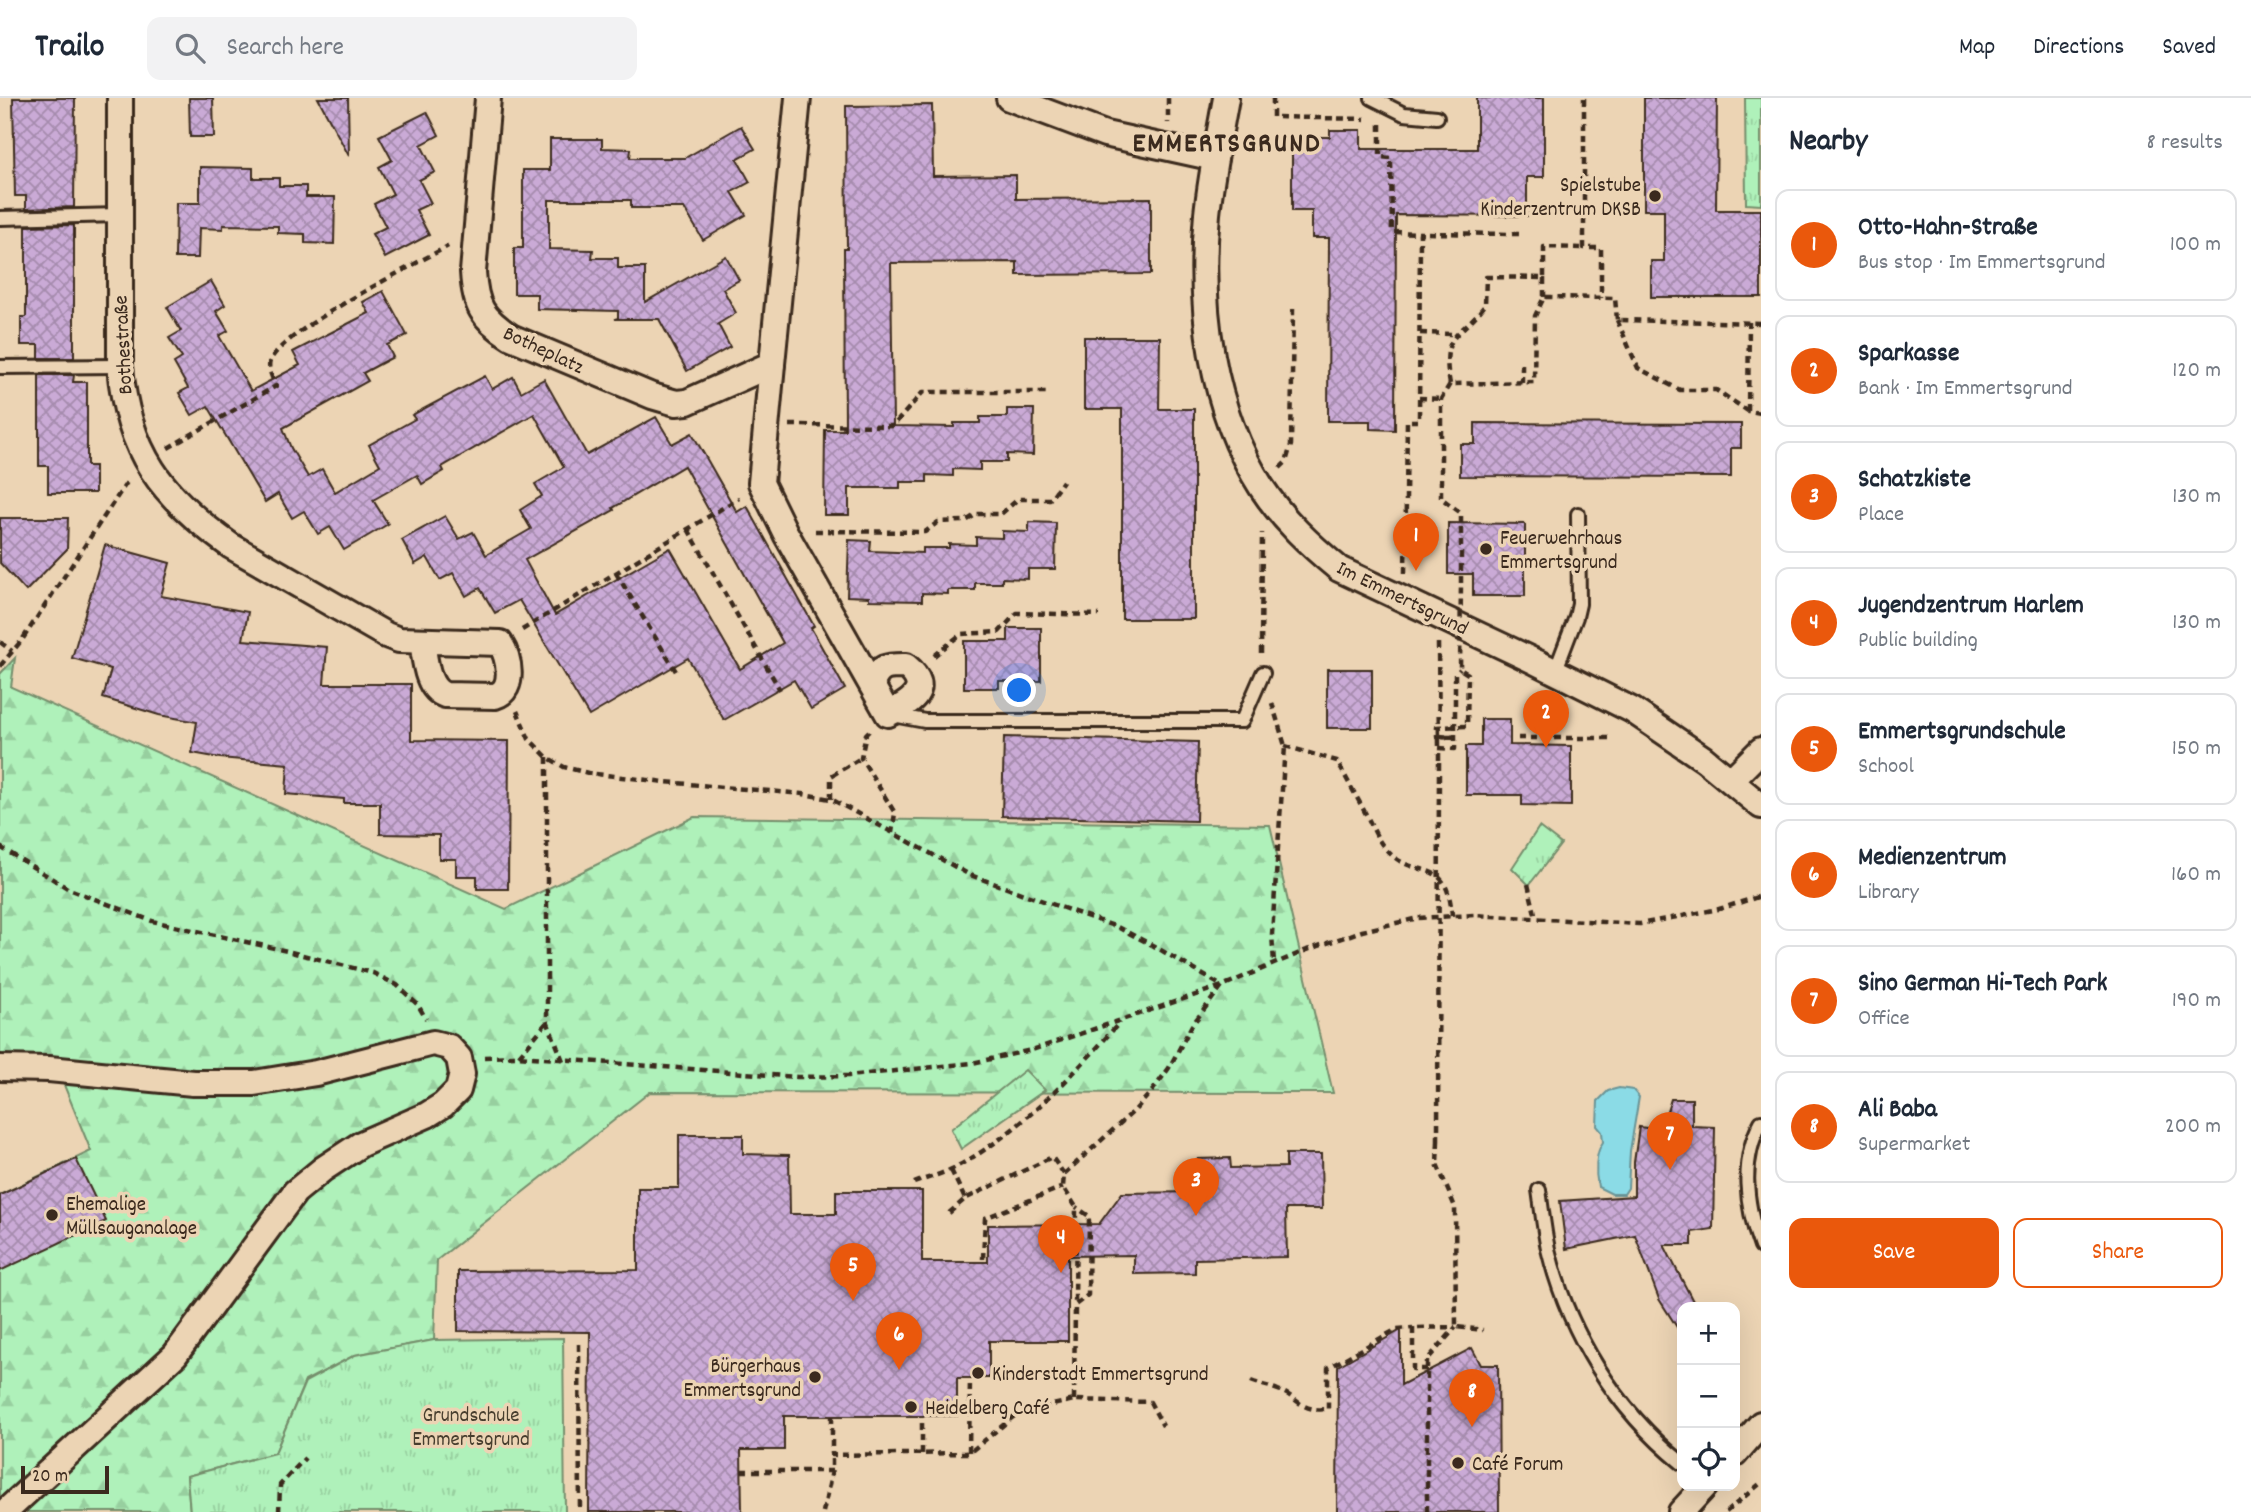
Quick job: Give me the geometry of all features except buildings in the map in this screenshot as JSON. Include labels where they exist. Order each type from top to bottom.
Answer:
[{"type":"street","name":"Bothestraße","points":[[120,98],[120,366],[126,409],[146,462],[162,486],[183,509],[231,546],[386,635],[399,640],[500,643]]},
{"type":"street","name":"Botheplatz","points":[[488,98],[473,272],[477,302],[493,326],[511,337],[652,396],[676,403],[687,402],[772,364]]},
{"type":"street","points":[[798,98],[761,483],[786,534],[888,714],[909,703],[917,695],[919,683],[914,673],[906,666],[889,666],[877,672],[872,683]]},
{"type":"street","points":[[1009,98],[1105,134],[1215,158]]},
{"type":"street","name":"Im Emmertsgrund","points":[[1226,98],[1215,158],[1206,242],[1209,332],[1216,376],[1228,418],[1262,488],[1286,520],[1313,548],[1339,569],[1632,710],[1731,780],[1760,805]]},
{"type":"street","points":[[422,641],[431,685],[444,695],[502,694],[507,687],[508,655],[500,643]]},
{"type":"street","points":[[1731,780],[1761,750]]},
{"type":"street","points":[[0,1068],[49,1069],[193,1083],[254,1083],[316,1073],[433,1043],[449,1047],[459,1058],[462,1074],[458,1090],[443,1105],[427,1115],[361,1144],[323,1169],[295,1192],[175,1356],[5,1512]]},
{"type":"street","points":[[1740,1448],[1761,1424]]},
{"type":"street","points":[[1681,1512],[1700,1491]]},
{"type":"lane","points":[[1372,98],[1404,114],[1437,117]]},
{"type":"lane","points":[[0,218],[119,215]]},
{"type":"lane","points":[[0,367],[120,366]]},
{"type":"lane","points":[[1555,671],[1579,604],[1578,514]]},
{"type":"lane","points":[[888,714],[925,721],[1242,721],[1264,673]]},
{"type":"lane","points":[[1761,1122],[1751,1152],[1747,1176],[1748,1200],[1761,1247]]},
{"type":"lane","points":[[1539,1190],[1548,1248],[1565,1303],[1590,1356],[1623,1404],[1662,1447],[1677,1459]]},
{"type":"path","points":[[1273,98],[1273,117],[1367,119]]},
{"type":"path","points":[[1584,98],[1584,248]]},
{"type":"path","points":[[1380,119],[1380,157],[1391,158],[1392,232],[1519,234]]},
{"type":"path","points":[[0,666],[128,480],[146,462],[276,386],[268,366],[271,358],[294,334],[476,230]]},
{"type":"path","points":[[1406,542],[1407,421],[1419,421],[1420,233]]},
{"type":"path","points":[[1450,384],[1534,382],[1535,316],[1544,297],[1544,247],[1601,248],[1601,299]]},
{"type":"path","points":[[1461,669],[1461,513],[1441,498],[1441,399],[1450,384],[1446,364],[1450,343],[1455,334],[1485,305],[1486,277],[1544,278]]},
{"type":"path","points":[[1544,297],[1615,299],[1617,320],[1638,368],[1679,390],[1716,390],[1748,411],[1761,412]]},
{"type":"path","points":[[1274,963],[1272,934],[1285,746],[1264,673],[1261,639],[1262,488],[1286,462],[1291,445],[1293,309]]},
{"type":"path","points":[[1617,320],[1761,323]]},
{"type":"path","points":[[1748,411],[1749,322]]},
{"type":"path","points":[[1419,333],[1455,334]]},
{"type":"path","points":[[1522,364],[1522,383]]},
{"type":"path","points":[[788,425],[893,426],[923,392],[1050,392]]},
{"type":"path","points":[[1419,398],[1441,399]]},
{"type":"path","points":[[818,531],[925,532],[937,522],[966,522],[977,514],[1001,514],[1018,499],[1050,499],[1063,481]]},
{"type":"path","points":[[500,643],[741,497]]},
{"type":"path","points":[[688,529],[780,690]]},
{"type":"path","points":[[616,573],[677,673]]},
{"type":"path","points":[[914,673],[961,634],[999,632],[1017,613],[1099,615]]},
{"type":"path","points":[[1427,1512],[1427,1360],[1456,1327],[1455,1207],[1437,1164],[1438,615]]},
{"type":"path","points":[[0,642],[12,651]]},
{"type":"path","points":[[1439,748],[1455,749],[1455,674],[1461,669]]},
{"type":"path","points":[[1439,736],[1453,737],[1437,737],[1437,727],[1467,726],[1468,674],[1461,669]]},
{"type":"path","points":[[507,687],[529,739],[547,757],[564,767],[588,773],[831,799],[970,875],[1117,927],[1222,986]]},
{"type":"path","points":[[1518,738],[1610,738]]},
{"type":"path","points":[[1285,746],[1337,761],[1382,845],[1406,866],[1434,872],[1445,882],[1451,895],[1452,916]]},
{"type":"path","points":[[547,757],[547,1021],[563,1061]]},
{"type":"path","points":[[831,799],[831,776],[861,758],[895,813],[892,833]]},
{"type":"path","points":[[0,847],[69,889],[152,921],[373,973],[397,985],[418,1005],[428,1024],[433,1043]]},
{"type":"path","points":[[1528,884],[1536,918]]},
{"type":"path","points":[[459,1058],[518,1056],[797,1077],[848,1076],[984,1060],[1032,1051],[1222,986],[1274,963],[1362,931],[1418,918],[1536,918],[1640,924],[1719,909],[1761,895]]},
{"type":"path","points":[[1064,1174],[1136,1110],[1153,1090],[1169,1068],[1192,1025],[1222,986]]},
{"type":"path","points":[[518,1056],[547,1021]]},
{"type":"path","points":[[914,1183],[951,1170],[983,1152],[1063,1084],[1120,1021]]},
{"type":"path","points":[[949,1213],[965,1199],[1052,1157],[1064,1174],[1063,1186],[1076,1207],[1089,1216],[1088,1295],[1075,1305]]},
{"type":"path","points":[[951,1170],[965,1199]]},
{"type":"path","points":[[983,1259],[985,1218],[1063,1186]]},
{"type":"path","points":[[1074,1400],[1076,1207]]},
{"type":"path","points":[[1251,1381],[1265,1388],[1277,1389],[1312,1410],[1328,1409],[1328,1368],[1397,1329],[1456,1327],[1483,1330]]},
{"type":"path","points":[[1413,1328],[1413,1369],[1427,1369]]},
{"type":"path","points":[[579,1344],[580,1512]]},
{"type":"path","points":[[969,1453],[970,1378]]},
{"type":"path","points":[[832,1455],[969,1453],[1018,1413],[1074,1400],[1150,1402],[1163,1426]]},
{"type":"path","points":[[823,1512],[832,1471],[832,1416]]},
{"type":"path","points":[[922,1416],[922,1454]]},
{"type":"path","points":[[279,1512],[280,1485],[305,1458]]},
{"type":"path","points":[[741,1471],[832,1471]]},
{"type":"path","points":[[1726,1512],[1761,1483]]},
{"type":"green space","points":[[1745,98],[1761,98],[1761,205],[1746,204]]},
{"type":"green space","points":[[15,658],[11,687],[506,909],[694,817],[1270,825],[1333,1093],[650,1092],[437,1260],[434,1340],[355,1355],[305,1381],[275,1453],[187,1476],[190,1512],[0,1512],[0,1195],[91,1151],[64,1085],[61,1062],[0,1060],[0,674]]},
{"type":"green space","points":[[1539,827],[1561,844],[1529,885],[1512,868]]},
{"type":"green space","points":[[1025,1070],[1045,1090],[961,1149],[951,1129]]},
{"type":"green space","name":"Grundschule Emmertsgrund","points":[[563,1338],[565,1512],[190,1512],[187,1476],[275,1453],[305,1382],[355,1355],[434,1340]]},
{"type":"water","points":[[1619,1088],[1633,1090],[1639,1097],[1630,1151],[1628,1188],[1624,1194],[1612,1194],[1598,1187],[1597,1181],[1597,1157],[1603,1142],[1602,1132],[1597,1126],[1598,1101],[1608,1091]]},
{"type":"place","name":"Spielstube Kinderzentrum DKSB","points":[[1655,196]]},
{"type":"place","name":"Feuerwehrhaus Emmertsgrund","points":[[1486,549]]},
{"type":"place","name":"Otto-Hahn-Straße","points":[[1416,571]]},
{"type":"place","name":"Sparkasse","points":[[1546,748]]},
{"type":"place","name":"Sino German Hi-Tech Park","points":[[1670,1170]]},
{"type":"place","name":"Ehemalige Müllsauganalage","points":[[52,1215]]},
{"type":"place","name":"Schatzkiste","points":[[1196,1216]]},
{"type":"place","name":"Jugendzentrum Harlem","points":[[1061,1273]]},
{"type":"place","name":"Emmertsgrundschule","points":[[853,1301]]},
{"type":"place","name":"Medienzentrum","points":[[899,1370]]},
{"type":"place","name":"Kinderstadt Emmertsgrund","points":[[978,1373]]},
{"type":"place","name":"Bürgerhaus Emmertsgrund","points":[[815,1377]]},
{"type":"place","name":"Heidelberg Café","points":[[911,1407]]},
{"type":"place","name":"Ali Baba","points":[[1472,1427]]},
{"type":"place","name":"Café Forum","points":[[1458,1463]]},
{"type":"district","name":"EMMERTSGRUND","points":[[1227,141]]}]
